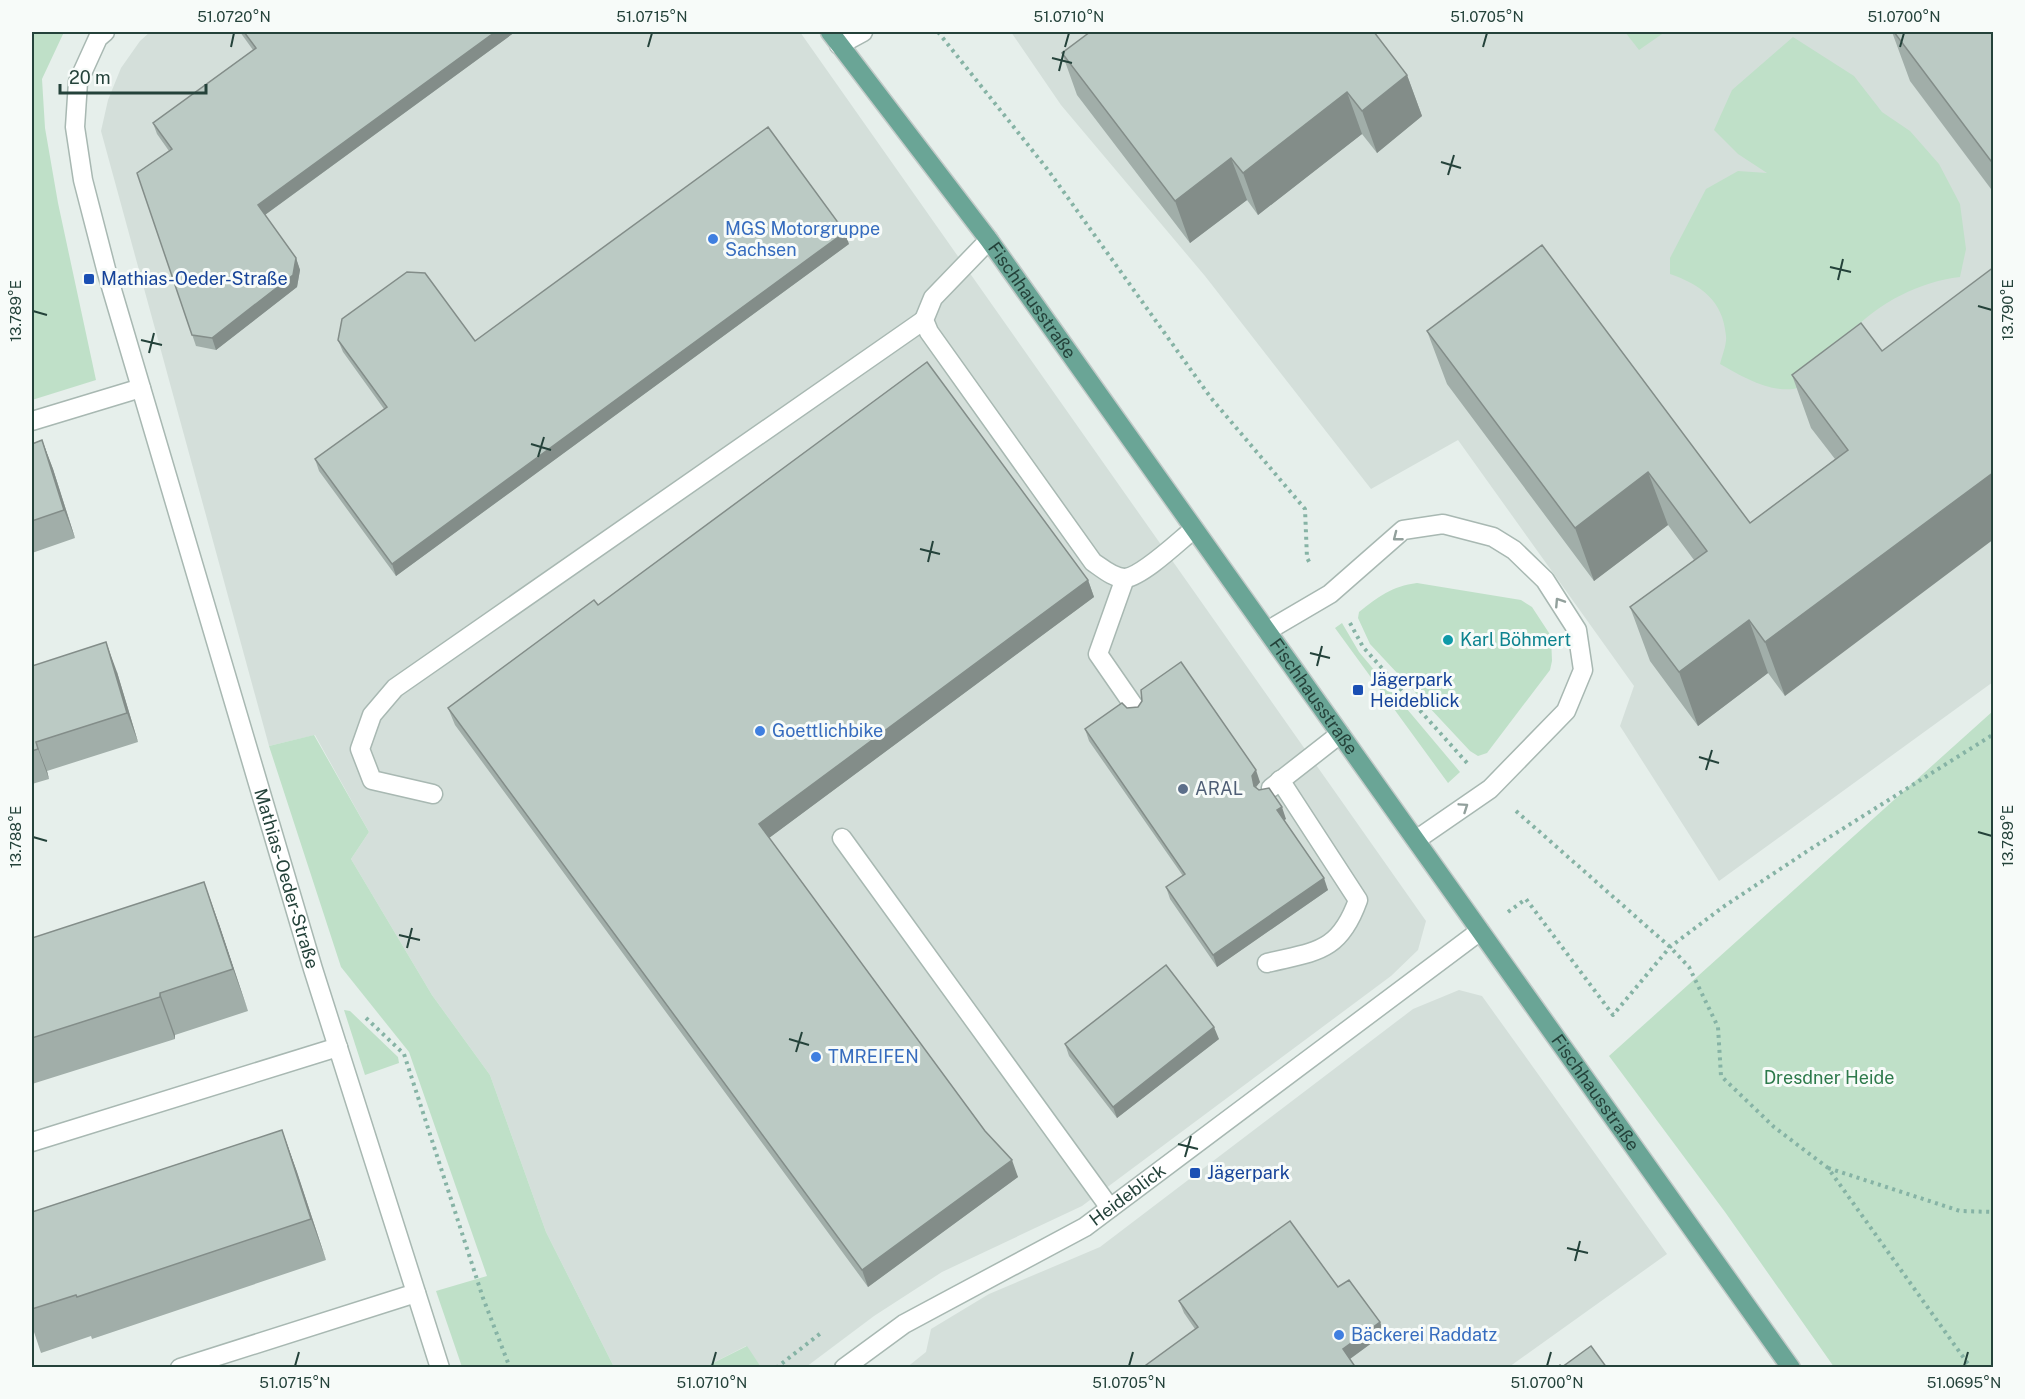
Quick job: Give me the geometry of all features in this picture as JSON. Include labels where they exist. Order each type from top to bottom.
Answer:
[{"type":"main road","name":"Fischhausstraße","points":[[834,38],[989,240],[1791,1368]]},
{"type":"street","name":"Mathias-Oeder-Straße","points":[[105,32],[98,38],[78,82],[75,127],[83,180],[141,388],[338,1047],[440,1368]]},
{"type":"street","points":[[834,38],[863,32]]},
{"type":"street","points":[[433,794],[372,780],[360,749],[372,715],[395,688],[924,320],[933,298],[989,240]]},
{"type":"street","points":[[924,320],[929,332],[1093,562],[1110,574],[1125,578],[1139,572],[1194,529]]},
{"type":"street","points":[[32,420],[141,388]]},
{"type":"street","points":[[1267,631],[1330,594],[1403,530],[1443,524],[1492,537],[1514,550],[1545,580],[1577,630],[1583,670],[1566,711],[1490,789],[1416,840]]},
{"type":"street","points":[[1125,578],[1098,654],[1136,709]]},
{"type":"street","points":[[1268,963],[1324,949],[1350,922],[1358,900],[1274,786],[1340,734]]},
{"type":"street","points":[[842,838],[1110,1208]]},
{"type":"street","name":"Heideblick","points":[[844,1368],[904,1324],[1085,1227],[1480,931]]},
{"type":"street","points":[[32,1142],[338,1047]]},
{"type":"street","points":[[180,1368],[416,1293]]},
{"type":"path","points":[[938,32],[1048,170],[1211,398],[1305,509],[1307,558],[1363,647],[1490,789],[1670,947],[1689,967],[1718,1027],[1721,1076],[1774,1127],[1828,1168],[1971,1368]]},
{"type":"path","points":[[1480,931],[1526,899],[1613,1015],[1670,947],[1812,848],[1994,734]]},
{"type":"path","points":[[363,1015],[404,1054],[483,1298],[510,1368]]},
{"type":"path","points":[[1828,1168],[1960,1211],[1994,1212]]},
{"type":"path","points":[[776,1368],[821,1332]]},
{"type":"shaded area","points":[[150,32],[800,32],[1426,921],[1418,950],[1391,976],[1082,1206],[942,1272],[874,1316],[806,1367],[761,1367],[746,1346],[705,1367],[614,1367],[546,1232],[490,1075],[432,995],[351,859],[369,832],[315,735],[269,746],[101,131],[108,100],[121,68],[140,41]]},
{"type":"shaded area","points":[[1011,32],[1993,32],[1993,682],[1719,881],[1620,726],[1634,686],[1458,440],[1371,489],[1205,276],[1061,105]]},
{"type":"shaded area","points":[[1459,990],[1482,996],[1667,1254],[1509,1367],[906,1368],[926,1352],[931,1329],[989,1294],[1100,1247],[1413,1009]]},
{"type":"green space","points":[[32,32],[64,32],[42,79],[45,128],[58,203],[96,380],[32,400]]},
{"type":"green space","points":[[1625,32],[1665,32],[1639,50]]},
{"type":"green space","points":[[1793,37],[1854,76],[1882,112],[1910,131],[1939,164],[1960,204],[1966,249],[1960,277],[1930,283],[1901,295],[1874,311],[1851,332],[1826,366],[1811,381],[1793,389],[1784,389],[1764,386],[1720,364],[1726,339],[1720,313],[1715,303],[1701,289],[1670,274],[1670,258],[1706,189],[1738,171],[1767,173],[1738,154],[1714,130],[1732,90]]},
{"type":"green space","points":[[1417,583],[1521,600],[1532,607],[1551,636],[1550,670],[1487,753],[1478,756],[1470,751],[1370,644],[1358,618],[1359,612],[1386,593]]},
{"type":"green space","points":[[1342,623],[1359,652],[1460,772],[1448,783],[1335,628]]},
{"type":"green space","name":"Dresdner Heide","points":[[1993,711],[1993,1367],[1834,1367],[1725,1212],[1609,1056]]},
{"type":"green space","points":[[314,735],[369,832],[351,859],[432,995],[490,1075],[546,1232],[614,1367],[462,1367],[436,1291],[487,1276],[409,1052],[341,967],[269,746]]},
{"type":"green space","points":[[344,1010],[350,1011],[398,1057],[399,1063],[365,1075]]},
{"type":"green space","points":[[747,1346],[761,1367],[705,1367]]},
{"type":"building","points":[[244,32],[495,32],[258,205],[296,258],[293,275],[212,338],[192,335],[137,173],[172,149],[153,123],[256,48]]},
{"type":"building","points":[[1090,32],[1374,32],[1407,75],[1362,111],[1347,92],[1243,173],[1231,158],[1175,201],[1062,53]]},
{"type":"building","points":[[1894,32],[1994,32],[1994,165]]},
{"type":"building","points":[[768,127],[845,232],[392,564],[315,459],[387,407],[338,340],[342,319],[407,272],[425,273],[475,341]]},
{"type":"building","points":[[1542,245],[1750,523],[1848,450],[1792,375],[1861,323],[1882,351],[1994,267],[1994,472],[1765,642],[1749,620],[1679,672],[1630,607],[1707,551],[1648,472],[1575,528],[1427,331]]},
{"type":"building","points":[[927,362],[1088,580],[759,824],[985,1131],[1012,1160],[862,1270],[448,708],[594,600],[598,605]]},
{"type":"building","points":[[42,440],[64,510],[32,521],[32,444]]},
{"type":"building","points":[[106,642],[127,713],[36,742],[38,749],[32,751],[32,666]]},
{"type":"building","points":[[1181,662],[1256,770],[1252,776],[1254,786],[1259,790],[1269,788],[1282,807],[1277,810],[1324,878],[1213,955],[1166,887],[1185,874],[1085,729],[1122,703],[1127,708],[1138,707],[1142,701],[1141,690]]},
{"type":"building","points":[[204,882],[233,969],[160,993],[160,997],[32,1038],[32,938]]},
{"type":"building","points":[[1166,965],[1214,1027],[1113,1107],[1065,1044]]},
{"type":"building","points":[[282,1130],[311,1219],[77,1297],[76,1295],[32,1309],[32,1212]]},
{"type":"building","points":[[1290,1221],[1338,1287],[1349,1280],[1380,1322],[1343,1349],[1356,1368],[1142,1368],[1198,1327],[1179,1301]]},
{"type":"building","points":[[1591,1346],[1607,1368],[1556,1368],[1560,1365],[1562,1367]]},
{"type":"place","name":"MGS Motorgruppe Sachsen","points":[[713,239]]},
{"type":"place","name":"Mathias-Oeder-Straße","points":[[89,279]]},
{"type":"place","name":"Karl Böhmert","points":[[1448,640]]},
{"type":"place","name":"Jägerpark Heideblick","points":[[1358,690]]},
{"type":"place","name":"Goettlichbike","points":[[760,731]]},
{"type":"place","name":"ARAL","points":[[1183,789]]},
{"type":"place","name":"TMREIFEN","points":[[816,1057]]},
{"type":"place","name":"Jägerpark","points":[[1195,1173]]},
{"type":"place","name":"Bäckerei Raddatz","points":[[1339,1335]]}]
